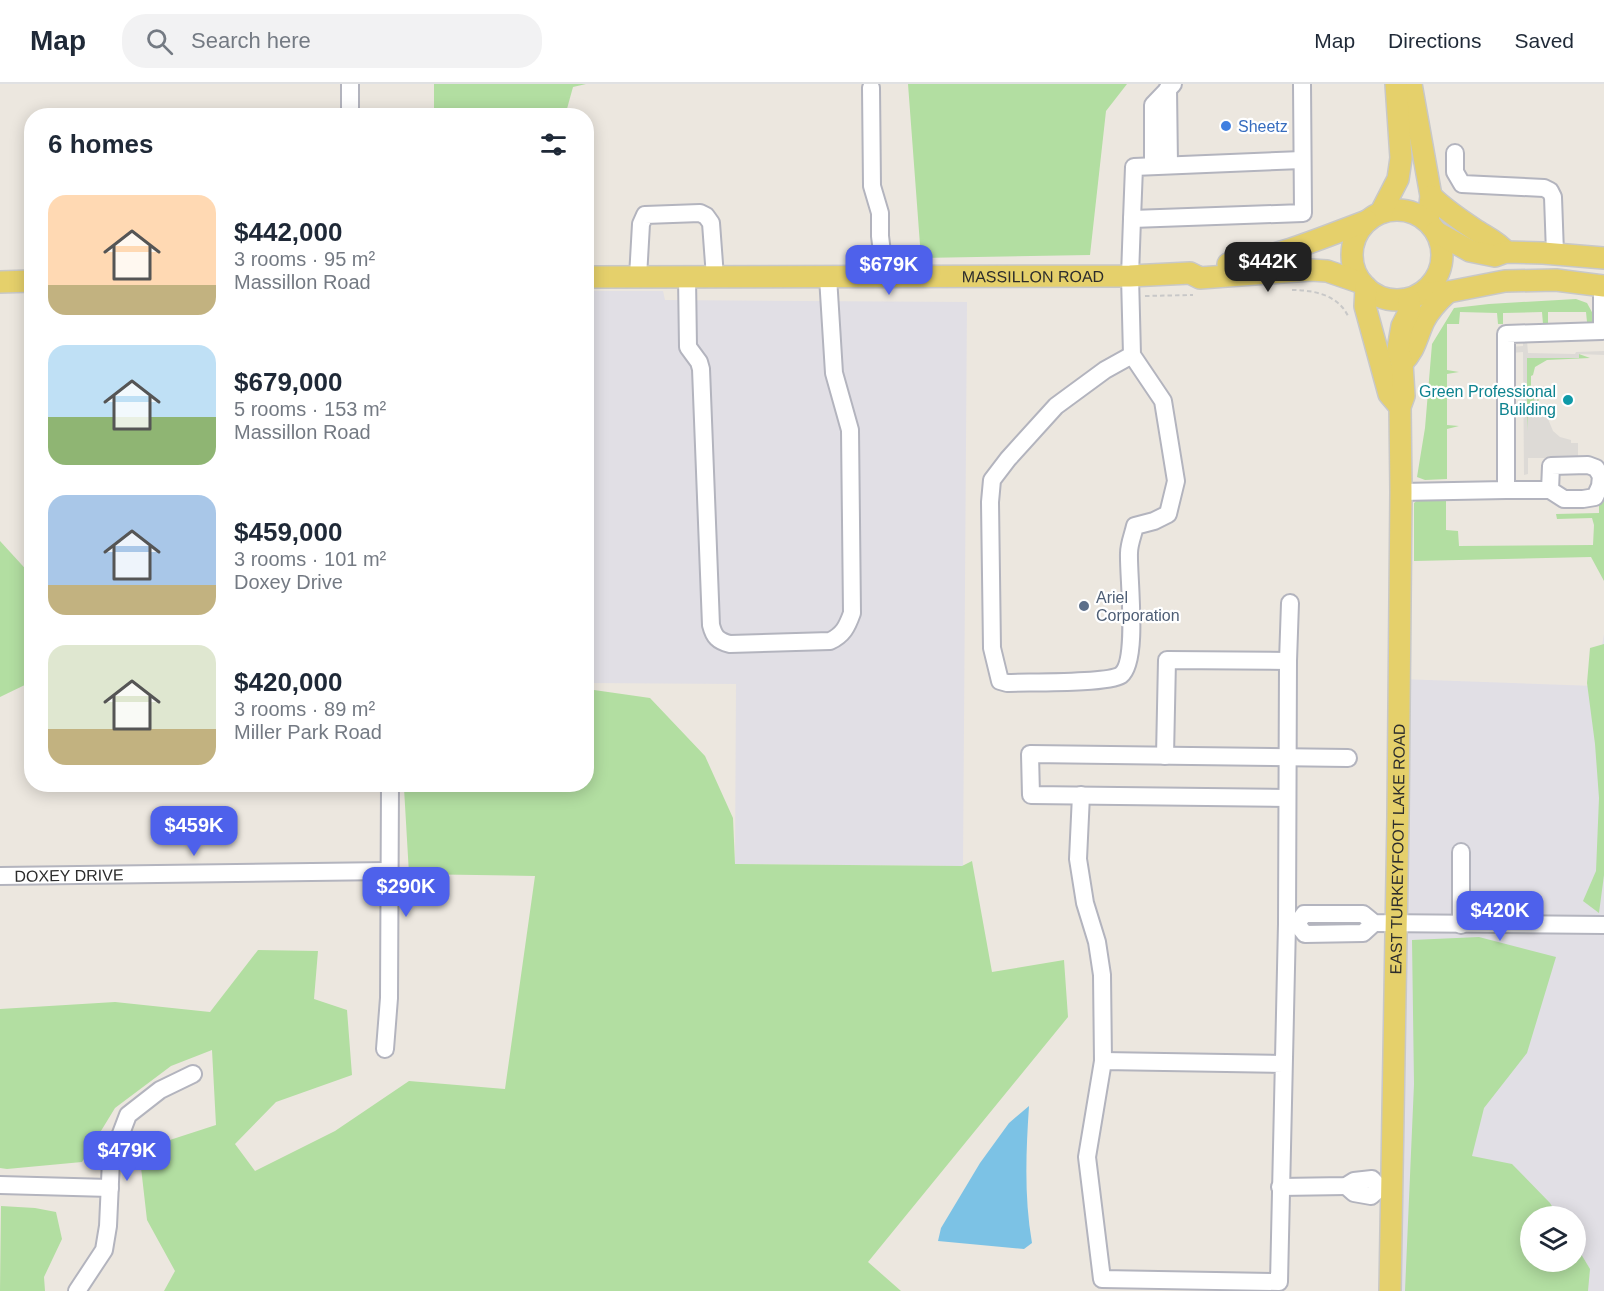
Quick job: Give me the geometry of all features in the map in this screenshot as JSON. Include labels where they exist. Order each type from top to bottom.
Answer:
[{"type":"main road","points":[[1396,84],[1401,158],[1398,179],[1374,216],[1358,231],[1353,243],[1354,270],[1364,285],[1382,298],[1395,300],[1505,281],[1556,280],[1603,286]]},
{"type":"main road","points":[[1411,84],[1431,196],[1432,226],[1441,245],[1441,265],[1432,284],[1415,296]]},
{"type":"main road","points":[[1431,196],[1477,231],[1498,243],[1506,252]]},
{"type":"main road","points":[[1374,216],[1390,209],[1404,209],[1416,213],[1470,251],[1495,256],[1506,252],[1555,253],[1604,258]]},
{"type":"main road","name":"MASSILLON ROAD","points":[[1191,273],[1200,266],[1248,261],[1284,252],[1374,216]]},
{"type":"main road","name":"MASSILLON ROAD","points":[[594,277],[1130,276],[1191,273],[1200,278],[1311,270],[1327,271],[1364,285]]},
{"type":"main road","points":[[0,282],[24,281]]},
{"type":"main road","name":"EAST TURKEYFOOT LAKE ROAD","points":[[1364,285],[1365,306],[1389,394],[1400,407]]},
{"type":"main road","points":[[1402,363],[1412,353],[1424,321],[1434,305],[1448,292]]},
{"type":"main road","name":"EAST TURKEYFOOT LAKE ROAD","points":[[1390,1291],[1386,1188],[1397,922],[1400,407],[1404,396],[1402,363],[1398,349],[1402,326],[1415,296]]},
{"type":"street","points":[[350,84],[350,108]]},
{"type":"street","points":[[1132,219],[1303,213],[1302,84]]},
{"type":"street","points":[[1161,165],[1154,105],[1171,86]]},
{"type":"street","points":[[871,88],[872,186],[880,213],[885,277]]},
{"type":"street","points":[[1455,153],[1455,172],[1462,184],[1544,188],[1550,191],[1553,197],[1555,253]]},
{"type":"street","points":[[1132,355],[1105,370],[1056,406],[992,480],[990,502],[992,648],[1000,681],[1007,683],[1069,682],[1109,679],[1121,674],[1127,665],[1131,638],[1129,551],[1135,526],[1168,514],[1176,481],[1163,401],[1132,355],[1130,276],[1134,167],[1302,160]]},
{"type":"street","points":[[638,277],[641,224],[645,215],[700,213],[706,216],[711,223],[715,277]]},
{"type":"street","points":[[687,277],[688,347],[699,362],[701,369],[711,625],[719,642],[730,644],[830,641],[839,637],[847,628],[852,613],[850,429],[834,373],[828,277]]},
{"type":"street","points":[[1506,490],[1506,334],[1602,331],[1603,286]]},
{"type":"street","points":[[1401,492],[1550,490]]},
{"type":"street","points":[[1081,795],[1078,859],[1085,903],[1097,942],[1102,975],[1103,1061],[1087,1157],[1102,1279],[1279,1282],[1283,1064],[1292,924],[1287,798],[1290,603]]},
{"type":"street","points":[[1165,756],[1167,660],[1288,661]]},
{"type":"street","points":[[1287,798],[1031,795],[1030,754],[1348,758]]},
{"type":"street","points":[[385,1049],[389,998],[390,792]]},
{"type":"street","points":[[1461,852],[1461,925]]},
{"type":"street","name":"DOXEY DRIVE","points":[[0,876],[389,871]]},
{"type":"street","points":[[1292,924],[1304,915],[1363,914],[1374,923],[1604,925]]},
{"type":"street","points":[[1103,1061],[1283,1064]]},
{"type":"street","points":[[77,1291],[104,1250],[108,1226],[111,1160],[128,1115],[160,1090],[193,1074]]},
{"type":"street","points":[[1280,1187],[1346,1186],[1354,1180],[1372,1179],[1386,1188]]},
{"type":"street","points":[[0,1185],[110,1188]]},
{"type":"shaded area","points":[[594,291],[663,291],[665,300],[967,302],[963,866],[735,864],[736,684],[594,683]]},
{"type":"shaded area","points":[[1523,341],[1527,341],[1528,353],[1575,354],[1576,352],[1604,351],[1604,355],[1579,354],[1579,358],[1527,358],[1527,432],[1528,414],[1534,414],[1534,396],[1537,396],[1537,414],[1546,414],[1553,431],[1560,437],[1571,440],[1571,443],[1578,443],[1578,458],[1528,458],[1528,474],[1524,475],[1523,352],[1511,353],[1511,347],[1523,346]]},
{"type":"shaded area","points":[[1604,634],[1604,1291],[1390,1291],[1400,679],[1595,686]]},
{"type":"green space","points":[[434,84],[586,84],[573,87],[567,108],[434,108]]},
{"type":"green space","points":[[908,84],[1127,84],[1106,111],[1090,255],[921,258]]},
{"type":"green space","points":[[1576,299],[1587,303],[1593,314],[1592,322],[1587,322],[1586,312],[1548,312],[1548,324],[1543,324],[1542,312],[1503,313],[1503,324],[1498,324],[1497,313],[1460,312],[1459,324],[1447,324],[1447,370],[1459,372],[1447,374],[1447,425],[1459,426],[1447,429],[1447,479],[1425,480],[1417,477],[1425,428],[1432,344],[1454,308]]},
{"type":"green space","points":[[1579,354],[1590,358],[1547,360],[1535,367],[1531,376],[1531,394],[1539,394],[1538,407],[1546,407],[1546,414],[1537,414],[1537,396],[1534,414],[1528,415],[1527,445],[1527,358],[1578,358]]},
{"type":"green space","points":[[1604,493],[1604,581],[1591,557],[1414,561],[1414,503],[1424,495],[1446,498],[1446,530],[1458,531],[1459,546],[1593,545],[1592,518],[1557,519],[1556,514],[1599,513],[1599,502]]},
{"type":"green space","points":[[0,541],[24,567],[24,685],[0,697]]},
{"type":"green space","points":[[1604,644],[1604,875],[1599,913],[1583,901],[1596,871],[1599,798],[1587,683],[1590,648]]},
{"type":"green space","points":[[594,690],[650,698],[705,756],[733,818],[735,864],[962,866],[972,861],[992,972],[1064,960],[1068,1017],[868,1262],[901,1291],[164,1291],[175,1271],[147,1220],[139,1150],[216,1125],[212,1050],[171,1066],[115,1108],[82,1162],[0,1168],[0,1009],[115,1002],[210,1012],[258,950],[318,951],[314,999],[347,1010],[352,1075],[276,1102],[235,1144],[255,1171],[335,1131],[409,1081],[505,1089],[535,876],[409,874],[404,792],[594,792]]},
{"type":"green space","points":[[1479,937],[1556,957],[1527,1053],[1484,1108],[1472,1156],[1512,1164],[1552,1206],[1520,1206],[1520,1272],[1586,1272],[1586,1262],[1590,1269],[1588,1291],[1405,1291],[1414,1084],[1412,940]]},
{"type":"green space","points":[[1,1206],[56,1212],[62,1239],[44,1277],[45,1291],[0,1291]]},
{"type":"water","points":[[1029,1106],[1027,1192],[1032,1243],[1024,1249],[938,1241],[941,1228],[980,1163],[1009,1123]]},
{"type":"place","name":"Sheetz","points":[[1226,126]]},
{"type":"place","name":"Green Professional Building","points":[[1568,400]]},
{"type":"place","name":"Ariel Corporation","points":[[1084,606]]}]
